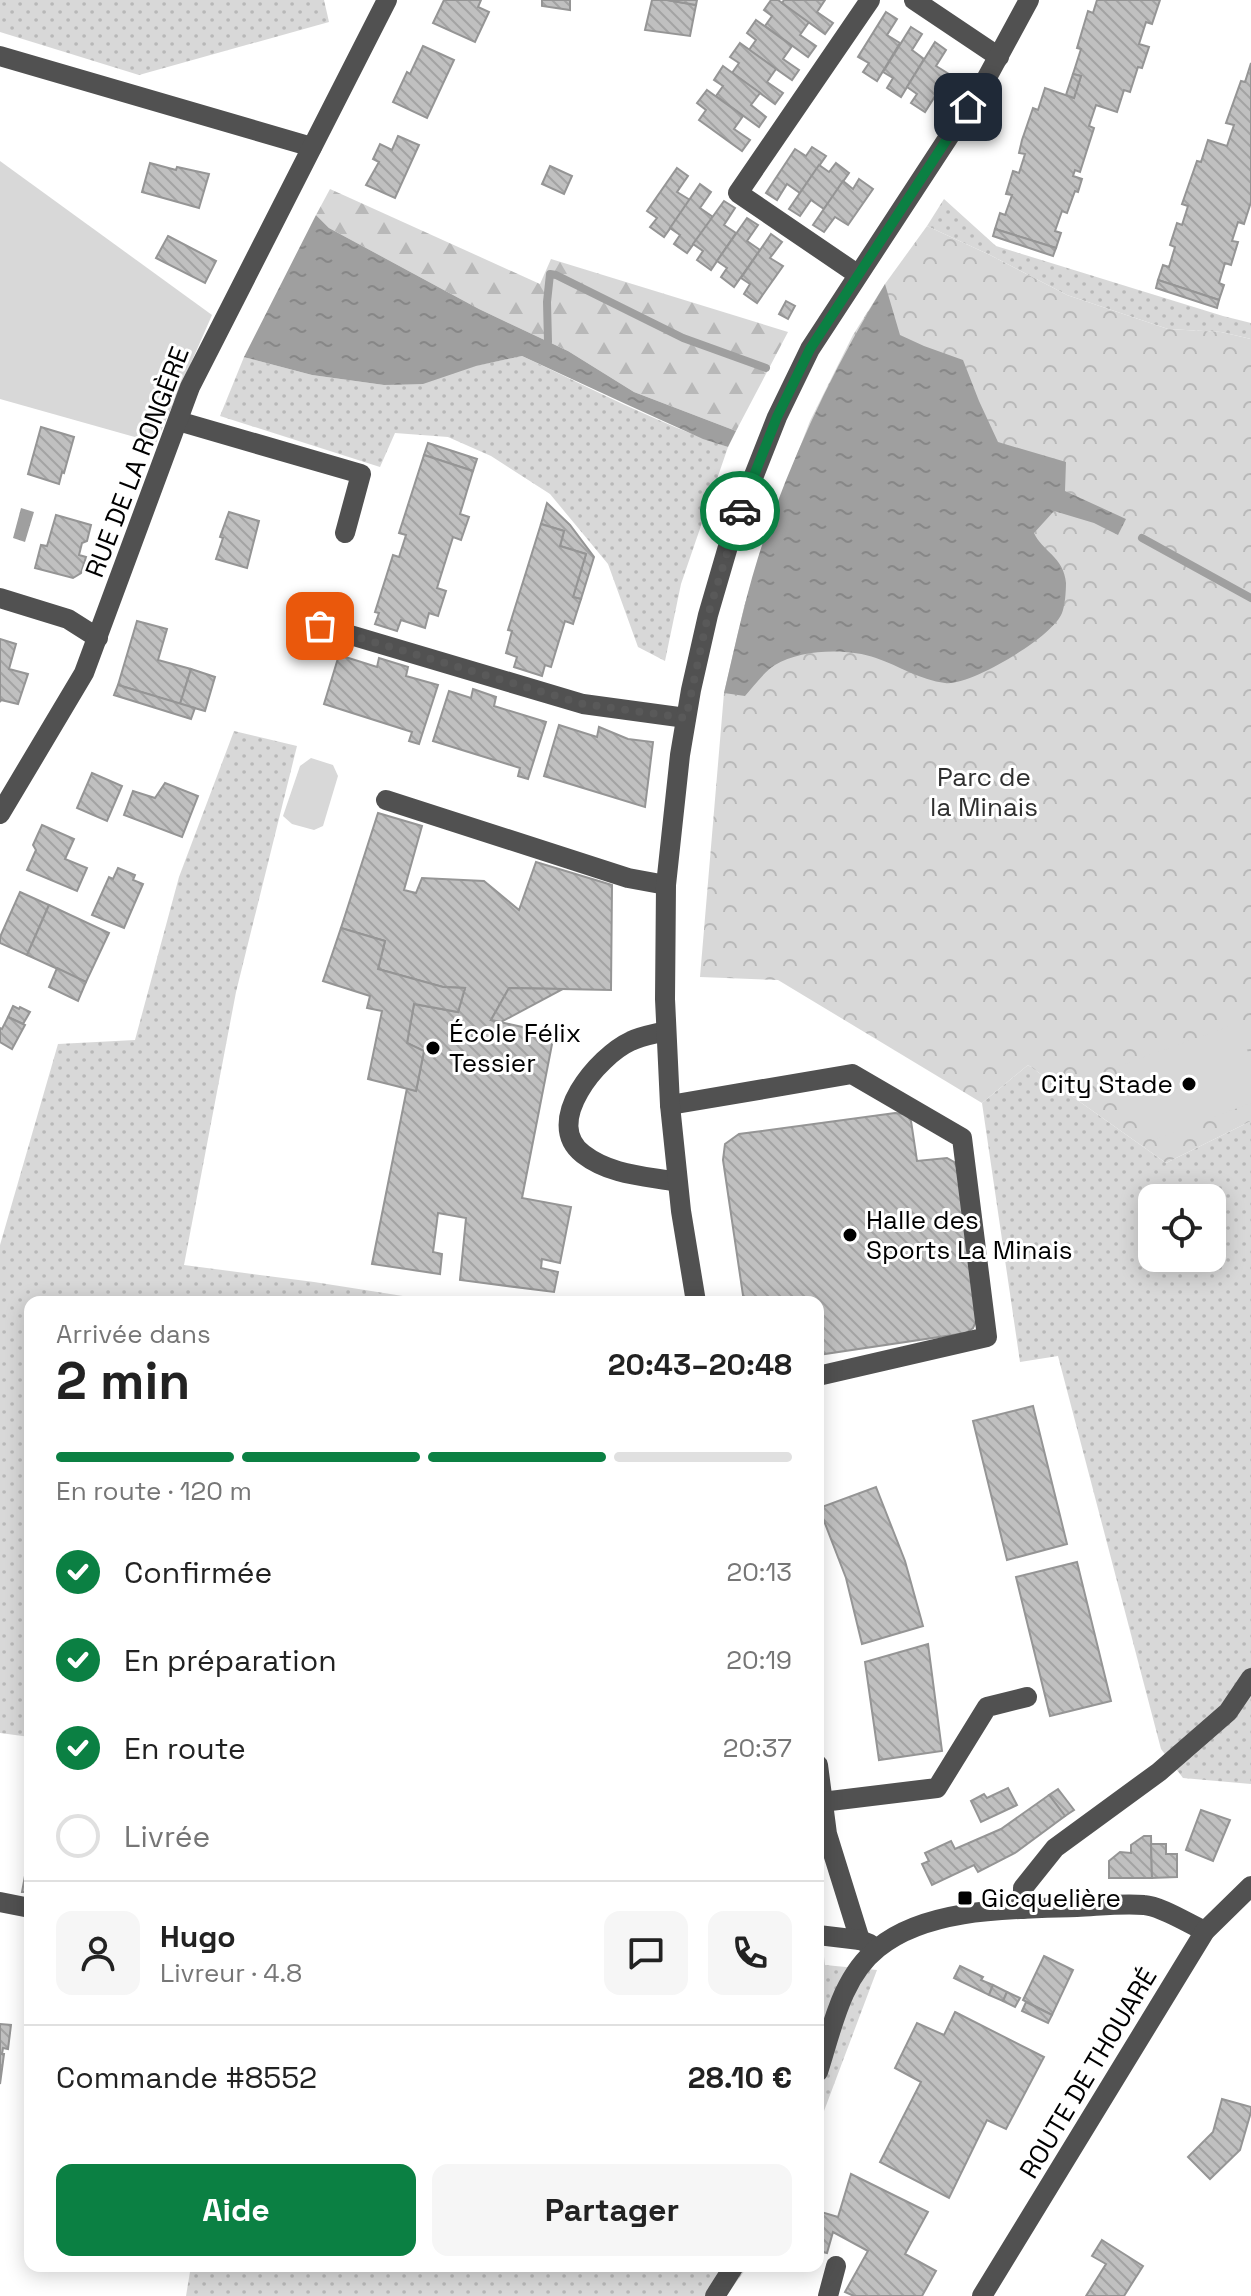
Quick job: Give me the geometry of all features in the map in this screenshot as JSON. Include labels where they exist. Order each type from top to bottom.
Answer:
[{"type":"street","name":"RUE DE LA RONGÈRE","points":[[0,814],[84,673],[190,387],[387,0]]},
{"type":"street","points":[[857,274],[738,193],[870,0]]},
{"type":"street","points":[[914,0],[999,57]]},
{"type":"street","points":[[695,1296],[677,1182],[670,1105],[666,1031],[666,885],[680,755],[708,615],[734,526],[777,417],[810,349],[999,57],[1029,0]]},
{"type":"street","points":[[0,56],[312,147]]},
{"type":"street","points":[[178,421],[361,474],[345,533]]},
{"type":"street","points":[[0,598],[68,619],[98,638]]},
{"type":"street","points":[[320,626],[583,704],[686,718]]},
{"type":"street","points":[[386,800],[628,878],[666,885]]},
{"type":"street","points":[[666,1031],[630,1041],[610,1055],[593,1072],[576,1097],[570,1112],[569,1127],[573,1142],[583,1153],[616,1172],[677,1182]]},
{"type":"street","points":[[670,1105],[852,1074],[962,1138],[987,1337],[824,1375]]},
{"type":"street","points":[[1023,1909],[1023,1888],[1055,1848],[1159,1772],[1228,1712],[1251,1678]]},
{"type":"street","points":[[824,1802],[937,1788],[987,1707],[1027,1697]]},
{"type":"street","points":[[824,1815],[827,1834],[868,1944],[839,2007],[824,2053]]},
{"type":"street","name":"ROUTE DE THOUARÉ","points":[[982,2296],[1205,1931],[1251,1886]]},
{"type":"street","points":[[0,1902],[24,1907]]},
{"type":"street","points":[[824,1936],[868,1944],[910,1928],[957,1916],[1023,1909],[1147,1905],[1205,1931]]},
{"type":"street","points":[[828,2296],[836,2266]]},
{"type":"street","points":[[715,2296],[730,2272]]},
{"type":"green space","points":[[0,0],[324,0],[329,22],[139,75],[0,32]]},
{"type":"green space","points":[[0,161],[212,315],[156,443],[0,399]]},
{"type":"green space","points":[[330,189],[540,284],[551,259],[788,332],[736,431],[634,392],[568,351],[479,309],[329,228],[316,215]]},
{"type":"green space","points":[[944,199],[996,246],[1251,323],[1251,339],[1221,332],[1168,329],[1067,295],[927,226]]},
{"type":"green space","name":"Parc de la Minais","points":[[927,226],[1067,295],[1168,329],[1221,332],[1251,339],[1251,1121],[1166,1163],[1028,1065],[982,1103],[778,980],[700,977],[724,693],[744,607],[764,540],[810,421],[853,335]]},
{"type":"green space","points":[[522,356],[650,416],[728,447],[681,584],[665,661],[638,647],[608,564],[550,494],[491,456],[448,437],[395,433],[380,467],[220,416],[244,357],[312,375],[384,385]]},
{"type":"green space","points":[[234,731],[297,746],[236,992],[184,1265],[403,1296],[24,1296],[24,1736],[0,1733],[0,1245],[58,1044],[135,1040],[179,877]]},
{"type":"green space","points":[[311,758],[333,765],[338,776],[323,826],[314,830],[292,824],[283,816],[300,766]]},
{"type":"green space","name":"City Stade","points":[[1236,1024],[1251,1059],[1251,1103],[1152,1140],[1119,1066]]},
{"type":"green space","points":[[1028,1065],[1166,1163],[1251,1121],[1251,1784],[1183,1778],[1161,1749],[1058,1356],[1020,1362],[982,1103]]},
{"type":"green space","points":[[824,1957],[825,1965],[877,1970],[824,2111]]},
{"type":"green space","points":[[190,2272],[744,2272],[726,2296],[186,2296]]},
{"type":"water","points":[[316,215],[329,228],[479,309],[568,351],[634,392],[736,431],[728,447],[703,439],[522,356],[476,366],[423,384],[384,385],[312,375],[244,357]]},
{"type":"water","points":[[885,284],[900,335],[963,360],[998,442],[1066,462],[1065,491],[1126,519],[1118,535],[1094,523],[1054,511],[1034,533],[1057,560],[1064,574],[1066,590],[1062,613],[1043,635],[1027,647],[972,677],[945,683],[865,655],[825,652],[798,656],[775,665],[745,696],[724,693],[758,558],[776,506],[817,408]]},
{"type":"water","points":[[21,508],[34,512],[25,542],[13,538]]},
{"type":"building","points":[[444,0],[481,0],[478,7],[489,12],[475,42],[433,23]]},
{"type":"building","points":[[542,0],[570,0],[570,10],[542,6]]},
{"type":"building","points":[[652,0],[696,5],[690,36],[645,30]]},
{"type":"building","points":[[667,0],[697,0],[696,5]]},
{"type":"building","points":[[771,0],[778,0],[809,22],[800,35],[816,46],[808,57],[765,26],[772,16],[764,10]]},
{"type":"building","points":[[784,0],[825,0],[817,12],[833,23],[825,34],[782,3]]},
{"type":"building","points":[[1097,0],[1160,0],[1152,24],[1146,22],[1139,44],[1149,47],[1130,92],[1124,90],[1117,112],[1096,105],[1089,126],[1094,128],[1080,172],[1075,170],[1073,176],[1082,179],[1067,213],[1062,211],[1055,231],[1061,233],[1056,248],[995,229],[1000,213],[1005,215],[1012,195],[1006,194],[1013,171],[1019,173],[1025,154],[1019,153],[1022,140],[1033,108],[1038,110],[1045,88],[1074,98],[1081,76],[1073,74],[1081,49],[1077,48],[1088,11],[1093,13]]},
{"type":"building","points":[[886,12],[897,19],[887,35],[900,43],[877,81],[863,72],[869,63],[858,57]]},
{"type":"building","points":[[756,20],[792,46],[783,59],[799,70],[792,80],[749,50],[756,40],[747,33]]},
{"type":"building","points":[[911,27],[922,34],[912,50],[924,59],[901,97],[887,88],[893,78],[883,72]]},
{"type":"building","points":[[935,42],[946,50],[936,66],[949,74],[925,112],[911,103],[917,94],[907,87]]},
{"type":"building","points":[[740,43],[776,69],[767,82],[783,93],[775,104],[732,73],[739,63],[730,57]]},
{"type":"building","points":[[423,46],[454,60],[427,118],[393,102]]},
{"type":"building","points":[[1251,63],[1251,202],[1244,224],[1238,222],[1232,241],[1238,242],[1231,265],[1225,263],[1219,283],[1224,285],[1219,300],[1158,280],[1163,265],[1169,267],[1175,247],[1170,245],[1177,223],[1182,225],[1188,206],[1182,204],[1197,161],[1201,162],[1208,140],[1227,146],[1234,125],[1226,123]]},
{"type":"building","points":[[723,66],[760,93],[751,105],[766,117],[759,127],[716,96],[723,86],[714,80]]},
{"type":"building","points":[[1073,74],[1081,76],[1074,98],[1066,95]]},
{"type":"building","points":[[707,90],[743,116],[734,129],[750,140],[742,151],[699,120],[706,110],[697,103]]},
{"type":"building","points":[[398,136],[419,145],[395,198],[366,185],[379,162],[373,159],[380,144],[392,150]]},
{"type":"building","points":[[812,147],[826,156],[800,193],[787,184],[777,200],[766,193],[795,149],[806,156]]},
{"type":"building","points":[[150,163],[209,174],[199,208],[142,192]]},
{"type":"building","points":[[836,163],[849,173],[824,209],[811,200],[800,216],[789,209],[819,165],[829,172]]},
{"type":"building","points":[[550,166],[572,176],[564,194],[542,184]]},
{"type":"building","points":[[677,168],[688,176],[677,192],[690,200],[664,237],[650,227],[657,218],[647,211]]},
{"type":"building","points":[[859,179],[873,189],[848,225],[835,217],[824,232],[813,225],[843,181],[853,189]]},
{"type":"building","points":[[700,184],[711,192],[700,208],[713,217],[687,253],[674,244],[680,235],[670,228]]},
{"type":"building","points":[[724,201],[735,208],[724,225],[736,233],[711,270],[697,260],[703,251],[693,244]]},
{"type":"building","points":[[747,218],[758,225],[747,241],[760,250],[734,287],[721,277],[727,268],[717,261]]},
{"type":"building","points":[[995,229],[1056,248],[1053,256],[993,236]]},
{"type":"building","points":[[771,234],[782,242],[770,258],[783,266],[757,303],[744,294],[750,284],[741,278]]},
{"type":"building","points":[[168,236],[216,261],[205,283],[156,258]]},
{"type":"building","points":[[1158,280],[1219,300],[1217,308],[1156,288]]},
{"type":"building","points":[[786,301],[795,306],[788,319],[779,314]]},
{"type":"building","points":[[41,427],[74,437],[59,484],[28,474]]},
{"type":"building","points":[[428,443],[477,459],[473,471],[424,455]]},
{"type":"building","points":[[424,455],[473,471],[460,514],[469,517],[461,540],[453,537],[437,588],[446,591],[438,616],[429,613],[425,628],[401,620],[397,631],[375,624],[379,613],[375,612],[393,555],[399,557],[406,535],[399,533]]},
{"type":"building","points":[[547,503],[570,525],[594,557],[581,599],[573,597],[586,554],[560,546],[564,531],[541,524]]},
{"type":"building","points":[[229,512],[259,521],[247,568],[216,559]]},
{"type":"building","points":[[56,515],[91,525],[79,555],[86,557],[81,573],[73,578],[35,568],[41,545],[47,546]]},
{"type":"building","points":[[541,524],[564,531],[560,546],[586,554],[573,597],[581,599],[573,624],[565,621],[551,667],[545,665],[542,676],[514,667],[517,657],[506,653],[512,631],[508,630]]},
{"type":"building","points":[[137,621],[167,629],[158,660],[191,669],[180,704],[118,685]]},
{"type":"building","points":[[0,639],[16,644],[9,669],[28,674],[18,704],[0,702]]},
{"type":"building","points":[[339,655],[377,667],[379,658],[408,667],[406,676],[438,685],[419,744],[409,741],[412,732],[324,704]]},
{"type":"building","points":[[191,669],[215,677],[205,711],[180,704]]},
{"type":"building","points":[[118,685],[195,708],[191,719],[114,695]]},
{"type":"building","points":[[473,689],[496,697],[494,706],[546,722],[528,779],[518,776],[520,768],[433,741],[449,691],[471,698]]},
{"type":"building","points":[[559,725],[597,737],[599,727],[628,739],[653,742],[645,807],[544,776]]},
{"type":"building","points":[[92,773],[122,786],[107,821],[77,808]]},
{"type":"building","points":[[165,783],[198,796],[182,837],[124,815],[133,791],[155,798]]},
{"type":"building","points":[[378,813],[422,826],[404,890],[416,893],[422,878],[484,881],[519,910],[536,862],[612,885],[611,990],[509,988],[491,1020],[554,1034],[522,1198],[571,1207],[560,1263],[542,1259],[541,1268],[558,1272],[554,1292],[460,1280],[466,1218],[438,1213],[433,1252],[442,1254],[440,1274],[372,1264],[407,1088],[416,1091],[424,1051],[407,1043],[414,1004],[458,1012],[465,988],[443,987],[378,969],[385,941],[341,928]]},
{"type":"building","points":[[42,825],[74,839],[65,859],[87,868],[77,891],[27,870]]},
{"type":"building","points":[[118,868],[135,875],[133,880],[143,884],[124,928],[92,915],[109,877],[113,879]]},
{"type":"building","points":[[20,892],[49,905],[27,955],[0,943]]},
{"type":"building","points":[[49,905],[109,933],[86,982],[27,955]]},
{"type":"building","points":[[341,928],[385,941],[378,969],[443,987],[465,988],[458,1012],[414,1004],[407,1043],[424,1051],[416,1091],[368,1079],[382,1011],[367,1008],[370,996],[323,981]]},
{"type":"building","points":[[57,968],[86,982],[78,1001],[49,987]]},
{"type":"building","points":[[509,988],[563,989],[501,1022],[491,1020]]},
{"type":"building","points":[[13,1006],[30,1012],[23,1024],[8,1017]]},
{"type":"building","points":[[8,1017],[25,1025],[12,1049],[0,1042],[0,1028]]},
{"type":"building","name":"Halle des Sports La Minais","points":[[906,1114],[911,1121],[917,1161],[947,1158],[958,1169],[977,1319],[973,1328],[966,1333],[824,1354],[824,1296],[743,1296],[723,1160],[725,1144],[739,1134]]},
{"type":"building","points":[[1033,1406],[1067,1544],[1007,1560],[973,1421]]},
{"type":"building","points":[[876,1487],[905,1561],[923,1626],[862,1644],[846,1578],[824,1521],[824,1506]]},
{"type":"building","points":[[1077,1562],[1111,1701],[1050,1716],[1016,1577]]},
{"type":"building","points":[[928,1644],[942,1751],[879,1760],[865,1662]]},
{"type":"building","points":[[1008,1788],[1017,1805],[981,1822],[971,1801],[984,1794],[987,1798]]},
{"type":"building","points":[[1058,1789],[1074,1810],[1065,1816],[1049,1795]]},
{"type":"building","points":[[1049,1795],[1065,1816],[1015,1853],[978,1872],[974,1865],[932,1885],[922,1864],[929,1861],[925,1853],[951,1841],[955,1849],[1001,1829]]},
{"type":"building","points":[[1201,1810],[1230,1820],[1213,1861],[1186,1850]]},
{"type":"building","points":[[1144,1836],[1151,1836],[1152,1878],[1109,1878],[1109,1861],[1120,1852],[1131,1853],[1131,1845]]},
{"type":"building","points":[[1151,1844],[1166,1844],[1166,1854],[1177,1854],[1177,1877],[1152,1878]]},
{"type":"building","points":[[1044,1956],[1073,1970],[1052,2015],[1023,2000]]},
{"type":"building","points":[[960,1966],[993,1985],[989,1995],[954,1978]]},
{"type":"building","points":[[993,1985],[1007,1992],[1003,2001],[989,1995]]},
{"type":"building","points":[[1007,1992],[1020,1998],[1015,2007],[1003,2001]]},
{"type":"building","points":[[1026,2002],[1052,2015],[1048,2023],[1022,2011]]},
{"type":"building","points":[[955,2012],[1044,2057],[1006,2129],[987,2120],[949,2198],[880,2162],[921,2082],[895,2068],[917,2023],[944,2035]]},
{"type":"building","points":[[0,2024],[11,2025],[8,2049],[3,2048],[2,2054],[0,2054]]},
{"type":"building","points":[[0,2054],[4,2054],[0,2084]]},
{"type":"building","points":[[1222,2099],[1251,2107],[1251,2112],[1240,2150],[1210,2179],[1188,2157],[1213,2132]]},
{"type":"building","points":[[851,2174],[928,2212],[905,2254],[936,2271],[922,2296],[854,2296],[845,2292],[868,2251],[833,2232],[827,2253],[824,2252],[824,2213],[838,2217]]},
{"type":"building","points":[[1102,2240],[1143,2266],[1124,2296],[1086,2296],[1106,2264],[1092,2256]]},
{"type":"waterway","points":[[548,342],[550,274],[683,338],[766,368]]},
{"type":"waterway","points":[[1142,538],[1251,598]]},
{"type":"way so far","points":[[320,626],[583,704],[686,718],[708,615],[740,511]]},
{"type":"place","name":"École Félix Tessier","points":[[433,1048]]},
{"type":"place","name":"City Stade","points":[[1189,1084]]},
{"type":"place","name":"Halle des Sports La Minais","points":[[850,1235]]},
{"type":"place","name":"Gicquelière","points":[[965,1898]]},
{"type":"route","points":[[740,511],[777,417],[810,349],[968,107]]}]
